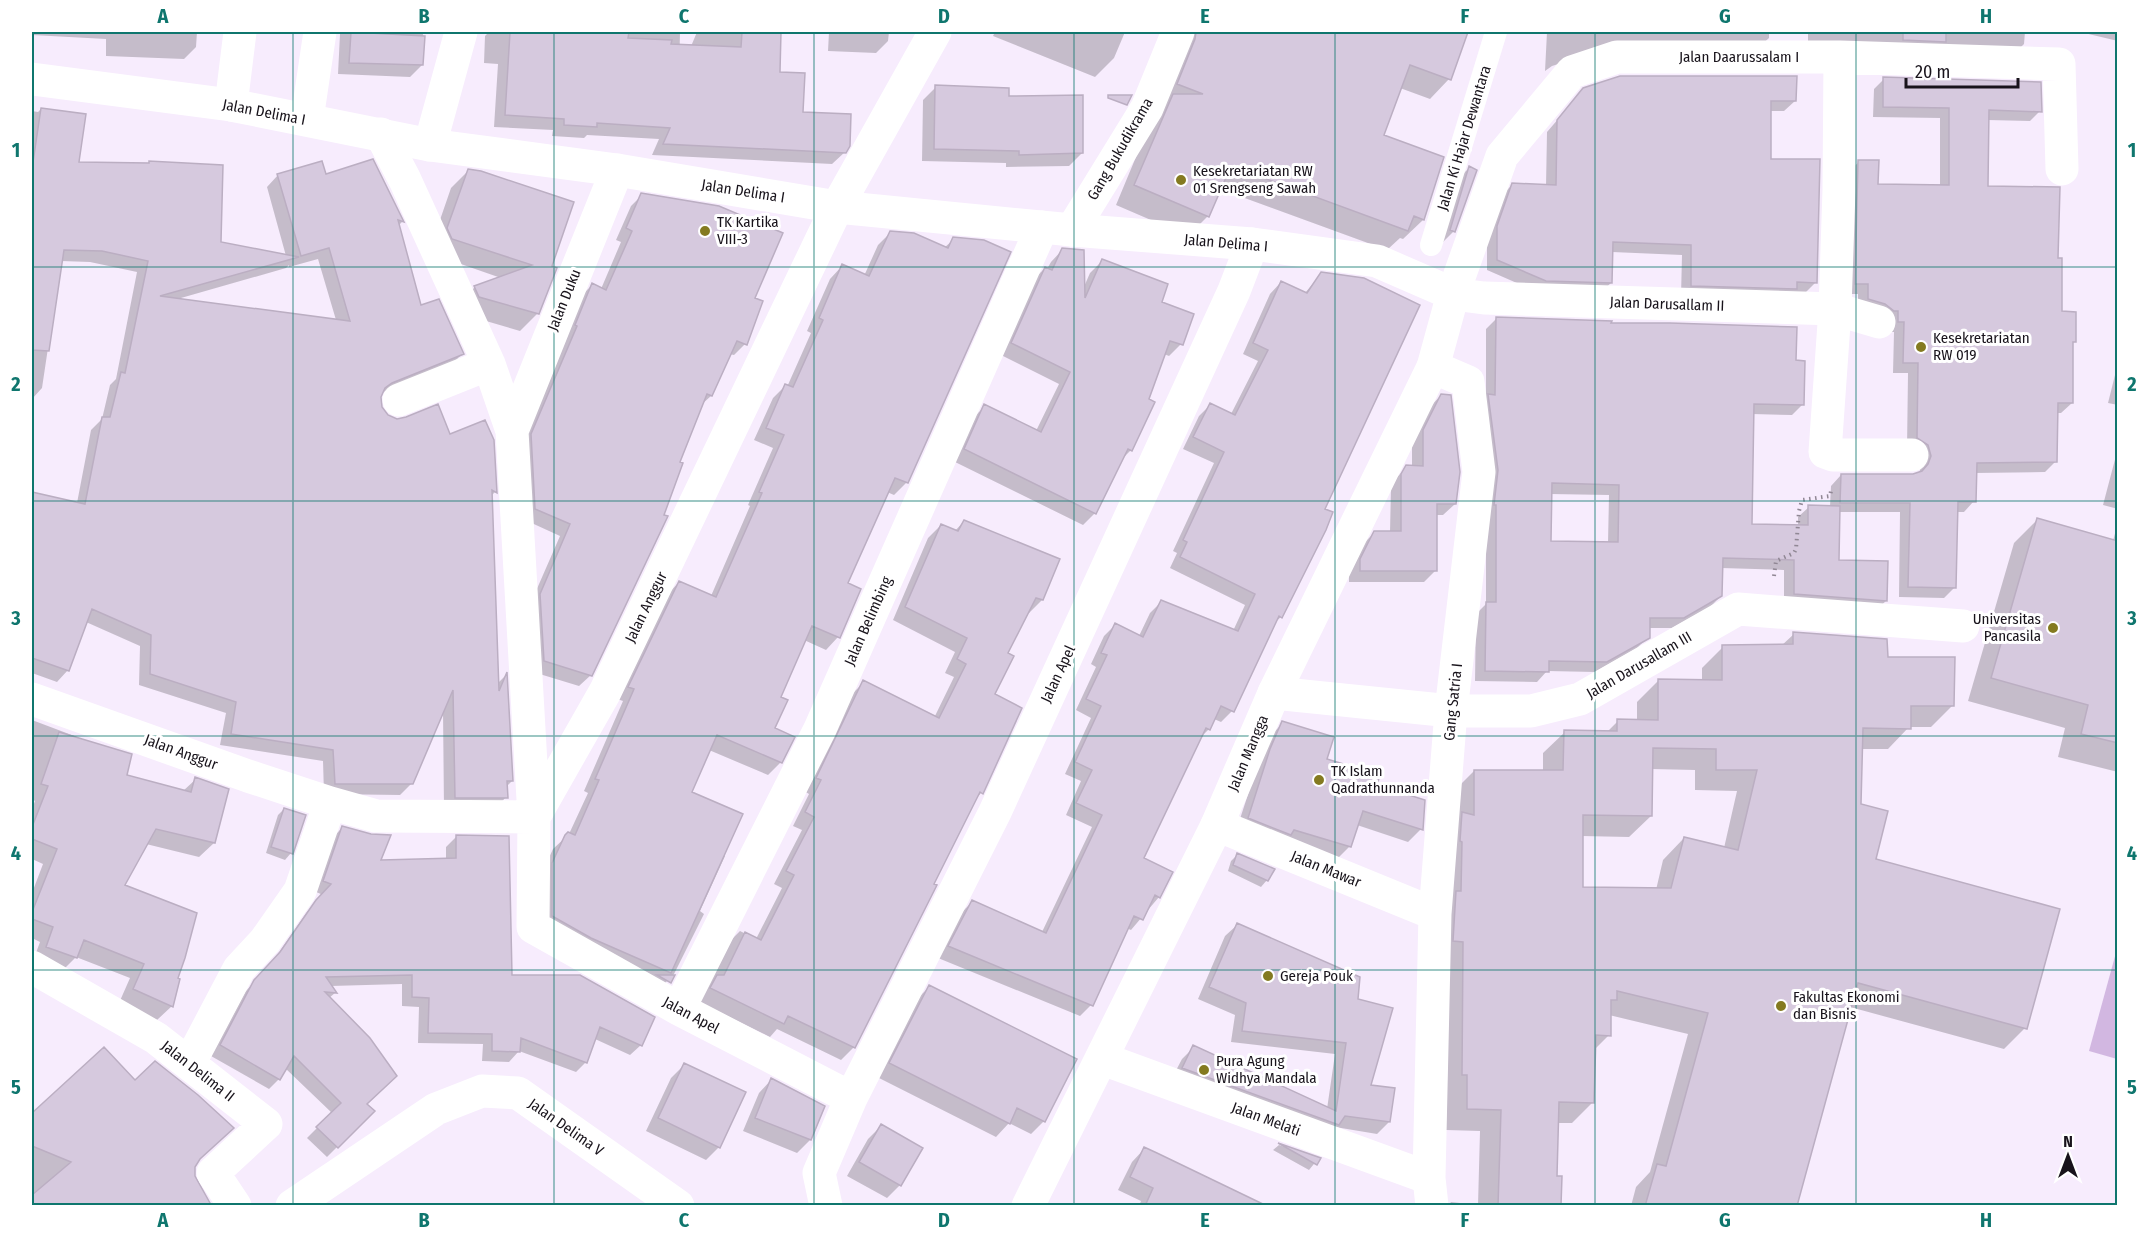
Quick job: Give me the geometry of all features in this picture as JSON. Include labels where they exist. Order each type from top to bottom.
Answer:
[{"type":"street","points":[[231,105],[240,32]]},
{"type":"street","points":[[307,119],[320,32]]},
{"type":"street","points":[[430,145],[461,32]]},
{"type":"street","name":"Jalan Anggur","points":[[32,699],[330,803],[376,816],[534,817],[605,692],[837,207],[935,32]]},
{"type":"street","name":"Gang Bukudikrama","points":[[1057,229],[1147,108],[1178,32]]},
{"type":"street","name":"Jalan Daarussalam I","points":[[1453,294],[1502,156],[1572,72],[1617,57],[1840,57],[2059,64],[2062,169]]},
{"type":"street","points":[[1840,57],[1835,309],[1825,452],[1833,455],[1912,455]]},
{"type":"street","name":"Jalan Delima I","points":[[32,79],[231,105],[430,145],[617,170],[837,207],[1057,229],[1252,244],[1377,261],[1453,294]]},
{"type":"street","points":[[381,134],[405,180],[489,364],[512,431],[534,817]]},
{"type":"street","name":"Jalan Duku","points":[[512,431],[617,170]]},
{"type":"street","name":"Jalan Belimbing","points":[[679,1009],[820,729],[1057,229]]},
{"type":"street","name":"Jalan Apel","points":[[826,1206],[819,1173],[851,1098],[995,813],[1233,291],[1252,244]]},
{"type":"street","name":"Jalan Darusallam II","points":[[1453,294],[1484,298],[1835,309],[1879,322]]},
{"type":"street","name":"Jalan Mangga","points":[[1028,1206],[1103,1059],[1217,825],[1274,693],[1433,367],[1453,294]]},
{"type":"street","points":[[399,400],[489,364]]},
{"type":"street","name":"Gang Satria I","points":[[1431,1192],[1435,914],[1451,711],[1479,472],[1468,382],[1433,367]]},
{"type":"street","name":"Jalan Darusallam III","points":[[1274,693],[1451,711],[1531,711],[1580,699],[1738,609],[1963,626]]},
{"type":"street","points":[[189,1064],[239,969],[265,941],[300,891],[330,803]]},
{"type":"street","name":"Jalan Apel","points":[[534,817],[533,927],[679,1009],[851,1098]]},
{"type":"street","name":"Jalan Mawar","points":[[1217,825],[1435,914]]},
{"type":"street","name":"Jalan Delima II","points":[[32,967],[156,1038],[266,1124],[213,1173],[235,1206]]},
{"type":"street","name":"Jalan Melati","points":[[1103,1059],[1431,1192]]},
{"type":"street","name":"Jalan Delima V","points":[[292,1206],[436,1109],[482,1091],[518,1093],[678,1206]]},
{"type":"lane","name":"Jalan Ki Hajar Dewantara","points":[[1431,245],[1496,32]]},
{"type":"path","points":[[1771,612],[1775,564],[1780,558],[1794,553],[1796,549],[1798,511],[1802,500],[1830,496],[1833,455]]},
{"type":"shaded area","points":[[2117,949],[2117,1059],[2089,1051]]},
{"type":"building","points":[[351,32],[425,36],[423,65],[349,63]]},
{"type":"building","points":[[510,32],[629,32],[628,38],[672,40],[671,44],[741,47],[742,32],[781,32],[780,72],[805,73],[803,112],[851,114],[850,146],[846,153],[663,144],[670,128],[597,123],[597,127],[564,125],[564,119],[505,115]]},
{"type":"building","points":[[1196,32],[1468,32],[1451,80],[1410,65],[1384,135],[1444,157],[1424,220],[1414,216],[1408,231],[1231,166],[1209,217],[1134,185],[1173,94],[1203,94],[1177,84]]},
{"type":"building","points":[[1903,32],[1946,32],[1946,42],[1903,40]]},
{"type":"building","points":[[1620,76],[1797,76],[1796,101],[1771,101],[1771,159],[1820,159],[1817,283],[1797,282],[1797,289],[1691,286],[1691,245],[1613,242],[1612,283],[1546,281],[1497,260],[1497,226],[1512,183],[1556,185],[1557,120],[1583,88]]},
{"type":"building","points":[[1883,77],[2041,82],[2042,112],[1989,110],[1988,186],[2060,187],[2058,258],[2062,258],[2062,311],[2076,312],[2076,342],[2073,342],[2073,403],[2058,403],[2057,462],[1977,463],[1976,502],[1958,502],[1956,588],[1908,587],[1910,503],[1840,503],[1841,474],[1913,474],[1922,471],[1931,456],[1928,445],[1917,438],[1918,363],[1903,363],[1904,322],[1898,322],[1898,311],[1868,299],[1868,284],[1855,284],[1858,160],[1879,160],[1878,184],[1949,185],[1949,108],[1883,107]]},
{"type":"building","points":[[935,85],[1009,88],[1009,96],[1083,95],[1083,153],[1019,155],[1019,151],[934,149]]},
{"type":"building","points":[[1108,95],[1132,95],[1127,105],[1108,98]]},
{"type":"building","points":[[41,108],[86,114],[79,162],[149,163],[149,161],[223,165],[221,242],[299,257],[160,296],[350,321],[329,248],[301,256],[277,174],[322,161],[326,174],[373,159],[404,222],[398,220],[421,305],[439,299],[464,354],[392,383],[385,388],[381,397],[382,407],[388,415],[397,419],[438,404],[450,434],[485,420],[494,440],[497,493],[492,490],[499,691],[507,672],[513,781],[507,781],[508,798],[455,798],[453,690],[413,784],[335,784],[333,750],[231,734],[236,702],[150,674],[151,635],[92,609],[69,671],[32,658],[32,492],[85,504],[102,417],[110,417],[121,372],[125,373],[148,261],[102,251],[64,250],[49,351],[32,350],[32,169]]},
{"type":"building","points":[[1469,166],[1477,170],[1455,232],[1450,230]]},
{"type":"building","points":[[468,169],[481,171],[574,202],[552,266],[557,268],[539,314],[479,297],[474,286],[532,265],[452,239],[447,228]]},
{"type":"building","points":[[641,193],[719,206],[783,233],[755,298],[763,301],[747,345],[737,341],[712,396],[707,394],[680,462],[683,463],[664,515],[668,516],[592,676],[544,661],[540,594],[570,524],[535,509],[531,434],[577,326],[575,325],[592,283],[606,290],[632,231],[626,228]]},
{"type":"building","points":[[890,231],[914,233],[948,248],[953,237],[984,240],[1011,252],[908,483],[895,478],[848,583],[861,589],[840,638],[812,626],[781,697],[788,700],[775,728],[795,737],[782,763],[717,735],[692,792],[743,814],[671,973],[591,938],[552,916],[552,863],[565,835],[568,832],[575,835],[599,780],[595,779],[634,689],[628,687],[679,581],[716,597],[762,493],[759,492],[784,435],[766,428],[785,384],[793,387],[823,320],[819,318],[842,264],[869,276]]},
{"type":"building","points":[[1062,248],[1084,250],[1085,298],[1102,259],[1168,284],[1162,302],[1194,314],[1183,345],[1170,341],[1149,399],[1155,402],[1132,451],[1128,449],[1096,514],[964,449],[984,404],[1041,432],[1070,372],[1011,343],[1045,267],[1052,270]]},
{"type":"building","points":[[1321,272],[1364,278],[1420,305],[1325,509],[1333,512],[1326,530],[1282,618],[1279,616],[1234,712],[1221,706],[1210,730],[1206,728],[1144,858],[1173,872],[1160,898],[1155,895],[1143,920],[1134,916],[1093,1006],[948,946],[972,900],[1046,933],[1102,815],[1076,803],[1092,770],[1075,762],[1101,706],[1086,699],[1107,655],[1101,653],[1115,623],[1143,637],[1161,600],[1238,631],[1255,594],[1180,557],[1187,542],[1183,540],[1224,452],[1193,437],[1210,403],[1235,415],[1268,350],[1253,343],[1281,281],[1307,293]]},
{"type":"building","points":[[1496,317],[1612,321],[1611,323],[1797,327],[1796,360],[1805,361],[1804,405],[1754,404],[1752,524],[1808,525],[1808,505],[1840,506],[1839,560],[1888,561],[1887,601],[1794,594],[1794,560],[1723,558],[1722,596],[1684,618],[1650,618],[1650,638],[1607,662],[1549,661],[1549,672],[1485,671],[1486,602],[1496,602],[1496,505],[1494,505],[1498,470],[1488,394],[1495,395]],"holes":[[[1552,483],[1619,485],[1618,542],[1551,541]]]},
{"type":"building","points":[[1441,394],[1451,395],[1460,472],[1456,504],[1437,504],[1437,571],[1360,571],[1360,559],[1374,531],[1401,531],[1401,474],[1406,465],[1423,466],[1423,430]]},
{"type":"building","points":[[2037,518],[2118,541],[2118,743],[2081,734],[2088,705],[1991,678]]},
{"type":"building","points":[[964,520],[1060,559],[1043,600],[1036,598],[1008,653],[1014,656],[995,694],[1022,708],[983,794],[980,792],[934,884],[937,885],[855,1048],[788,1016],[784,1024],[710,988],[717,975],[724,975],[745,932],[761,940],[794,875],[786,871],[814,817],[805,812],[821,780],[816,778],[863,680],[939,718],[966,664],[957,659],[967,638],[905,607],[941,524],[958,531]]},
{"type":"building","points":[[1793,632],[1887,639],[1888,657],[1955,657],[1954,706],[1911,706],[1911,729],[1863,728],[1861,804],[1888,811],[1876,859],[2060,909],[2027,1029],[1858,983],[1797,1206],[1645,1206],[1657,1164],[1666,1166],[1708,1013],[1617,991],[1617,1000],[1611,1000],[1611,1036],[1596,1035],[1594,1103],[1559,1102],[1557,1176],[1562,1176],[1561,1206],[1498,1206],[1501,1110],[1467,1109],[1467,1075],[1462,1075],[1463,942],[1453,941],[1456,891],[1461,891],[1462,812],[1474,815],[1474,770],[1563,770],[1564,730],[1617,731],[1617,719],[1658,720],[1658,679],[1722,680],[1722,645],[1793,644]],"holes":[[[1653,748],[1716,749],[1716,770],[1757,770],[1738,850],[1684,837],[1671,888],[1583,887],[1583,815],[1652,816]]]},
{"type":"building","name":"TK Islam Qadrathunnanda","points":[[1282,721],[1334,737],[1327,759],[1380,775],[1377,785],[1425,800],[1423,830],[1363,811],[1351,847],[1294,830],[1291,835],[1248,818],[1270,749]]},
{"type":"building","points":[[59,732],[132,754],[127,775],[191,792],[195,777],[229,789],[215,843],[156,829],[125,885],[197,913],[178,978],[180,979],[173,1007],[133,989],[144,964],[84,940],[77,958],[46,947],[53,927],[32,919],[32,912],[57,849],[32,839],[32,827],[48,786],[41,784]]},
{"type":"building","points":[[284,808],[306,815],[293,854],[271,847]]},
{"type":"building","points":[[342,826],[371,834],[391,835],[381,860],[456,858],[456,835],[509,836],[512,975],[580,975],[655,1017],[642,1046],[600,1027],[587,1063],[521,1038],[520,1052],[492,1051],[492,1034],[428,1033],[429,998],[412,997],[412,975],[326,977],[337,993],[325,992],[370,1038],[397,1076],[367,1104],[375,1111],[338,1148],[316,1127],[341,1103],[294,1056],[280,1080],[220,1045],[254,980],[280,952],[316,900],[331,884],[323,881]]},
{"type":"building","points":[[1237,853],[1275,869],[1268,881],[1233,865]]},
{"type":"building","points":[[1237,923],[1360,977],[1358,999],[1393,1008],[1371,1085],[1395,1088],[1390,1122],[1345,1116],[1339,1125],[1182,1068],[1193,1045],[1336,1111],[1346,1043],[1242,1031],[1246,1003],[1209,987]]},
{"type":"building","points":[[657,975],[675,975],[671,983]]},
{"type":"building","points":[[929,985],[1077,1059],[1045,1122],[1017,1108],[1010,1124],[889,1063]]},
{"type":"building","points":[[104,1047],[135,1080],[155,1061],[198,1095],[234,1128],[200,1159],[195,1167],[195,1176],[210,1203],[209,1206],[32,1206],[32,1195],[71,1162],[32,1146],[32,1113]]},
{"type":"building","points":[[684,1063],[746,1092],[720,1148],[658,1118]]},
{"type":"building","points":[[771,1078],[825,1106],[811,1140],[755,1118]]},
{"type":"building","points":[[881,1124],[923,1148],[901,1186],[859,1162]]},
{"type":"building","points":[[1278,1143],[1321,1158],[1317,1165]]},
{"type":"building","points":[[1144,1147],[1267,1206],[1145,1206],[1153,1188],[1130,1177]]},
{"type":"place","name":"Kesekretariatan RW 01 Srengseng Sawah","points":[[1181,180]]},
{"type":"place","name":"TK Kartika VIII-3","points":[[705,231]]},
{"type":"place","name":"Kesekretariatan RW 019","points":[[1921,347]]},
{"type":"place","name":"Universitas Pancasila","points":[[2053,628]]},
{"type":"place","name":"TK Islam Qadrathunnanda","points":[[1319,780]]},
{"type":"place","name":"Gereja Pouk","points":[[1268,976]]},
{"type":"place","name":"Fakultas Ekonomi dan Bisnis","points":[[1781,1006]]},
{"type":"place","name":"Pura Agung Widhya Mandala","points":[[1204,1070]]}]
